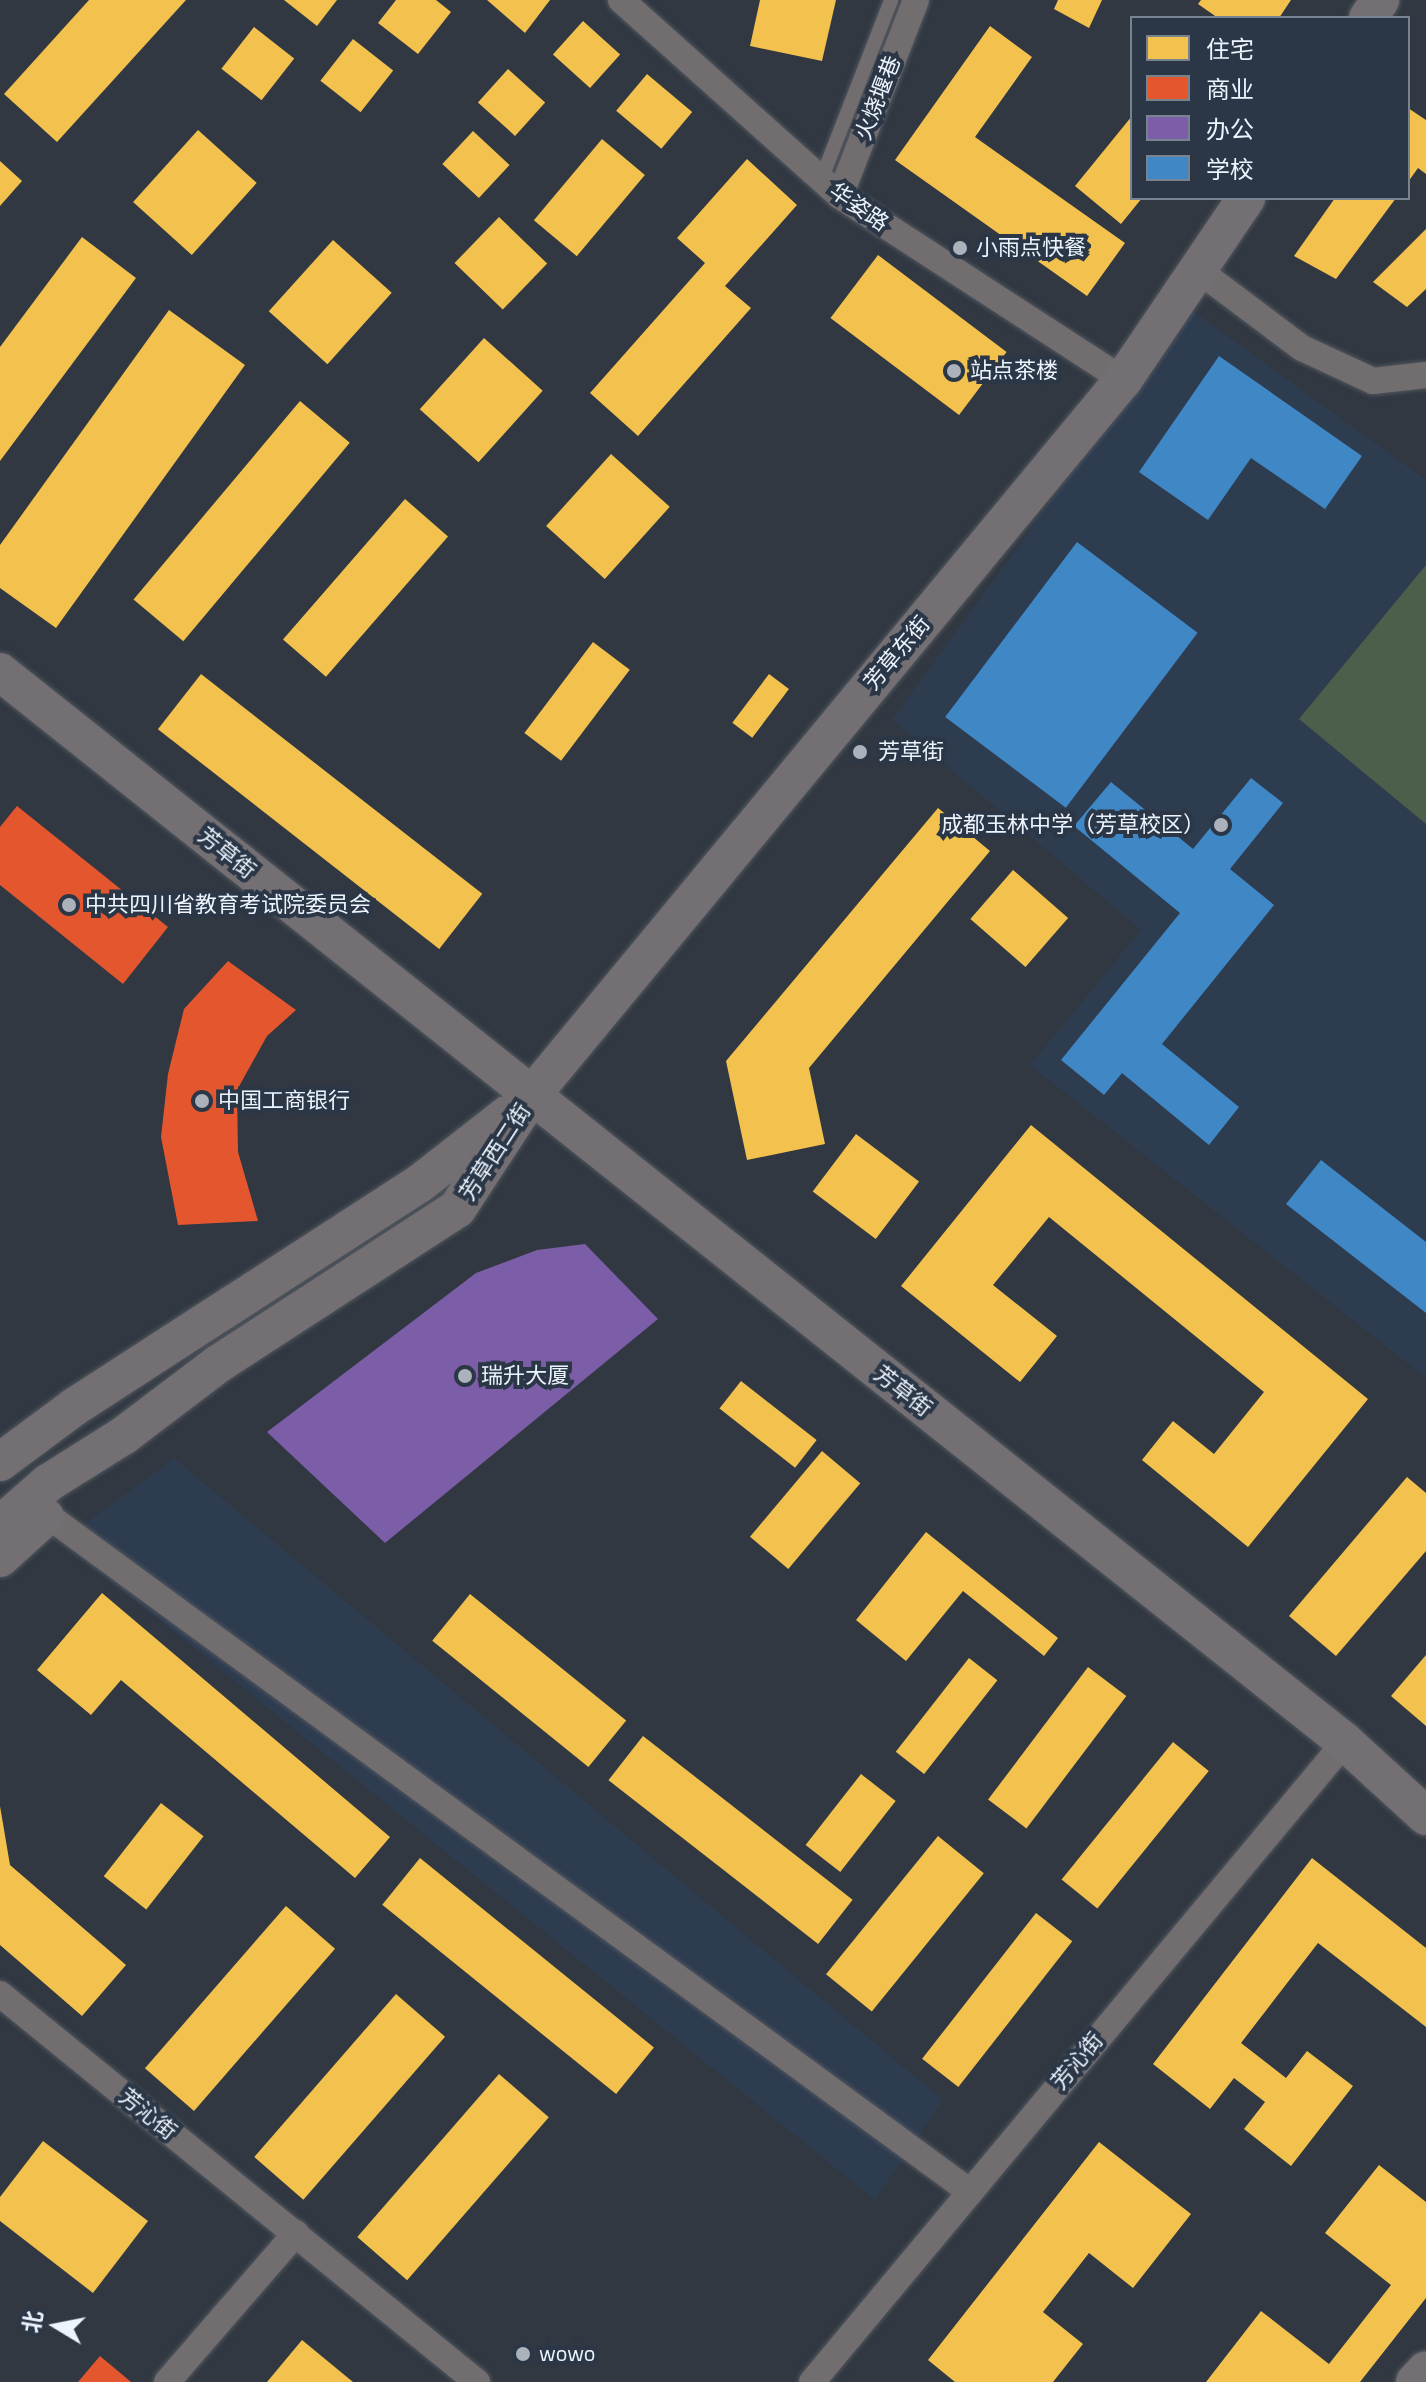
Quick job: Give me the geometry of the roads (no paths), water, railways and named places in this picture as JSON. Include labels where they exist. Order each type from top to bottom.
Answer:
[{"type":"main road","name":"芳草东街","points":[[531,1096],[1123,380],[1245,200]]},
{"type":"main road","name":"芳草街","points":[[0,672],[1345,1742],[1426,1816]]},
{"type":"main road","name":"芳草西二街","points":[[120,1382],[419,1184],[531,1096]]},
{"type":"main road","name":"芳草西二街","points":[[123,1436],[218,1364],[457,1209],[531,1096]]},
{"type":"main road","points":[[0,1462],[74,1407],[120,1382]]},
{"type":"main road","points":[[0,1502],[120,1382]]},
{"type":"main road","points":[[0,1558],[47,1515],[123,1436]]},
{"type":"main road","points":[[0,1525],[48,1483],[123,1436]]},
{"type":"main road","points":[[1415,2382],[1426,2370]]},
{"type":"street","name":"华姿路","points":[[621,0],[830,188],[1123,380]]},
{"type":"street","name":"火烧堰巷","points":[[830,188],[916,0]]},
{"type":"street","points":[[1198,270],[1302,348],[1373,381],[1426,375]]},
{"type":"street","points":[[47,1515],[969,2191]]},
{"type":"street","name":"芳沁街","points":[[812,2382],[1345,1742]]},
{"type":"street","name":"芳沁街","points":[[0,1994],[477,2382]]},
{"type":"street","points":[[167,2382],[296,2233]]},
{"type":"lane","points":[[830,188],[891,0]]},
{"type":"place","name":"小雨点快餐","points":[[960,248]]},
{"type":"place","name":"站点茶楼","points":[[954,371]]},
{"type":"place","name":"芳草街","points":[[860,752]]},
{"type":"place","name":"成都玉林中学（芳草校区）","points":[[1221,825]]},
{"type":"place","name":"中共四川省教育考试院委员会","points":[[69,905]]},
{"type":"place","name":"中国工商银行","points":[[202,1101]]},
{"type":"place","name":"瑞升大厦","points":[[465,1376]]},
{"type":"place","name":"wowo","points":[[523,2354]]}]
